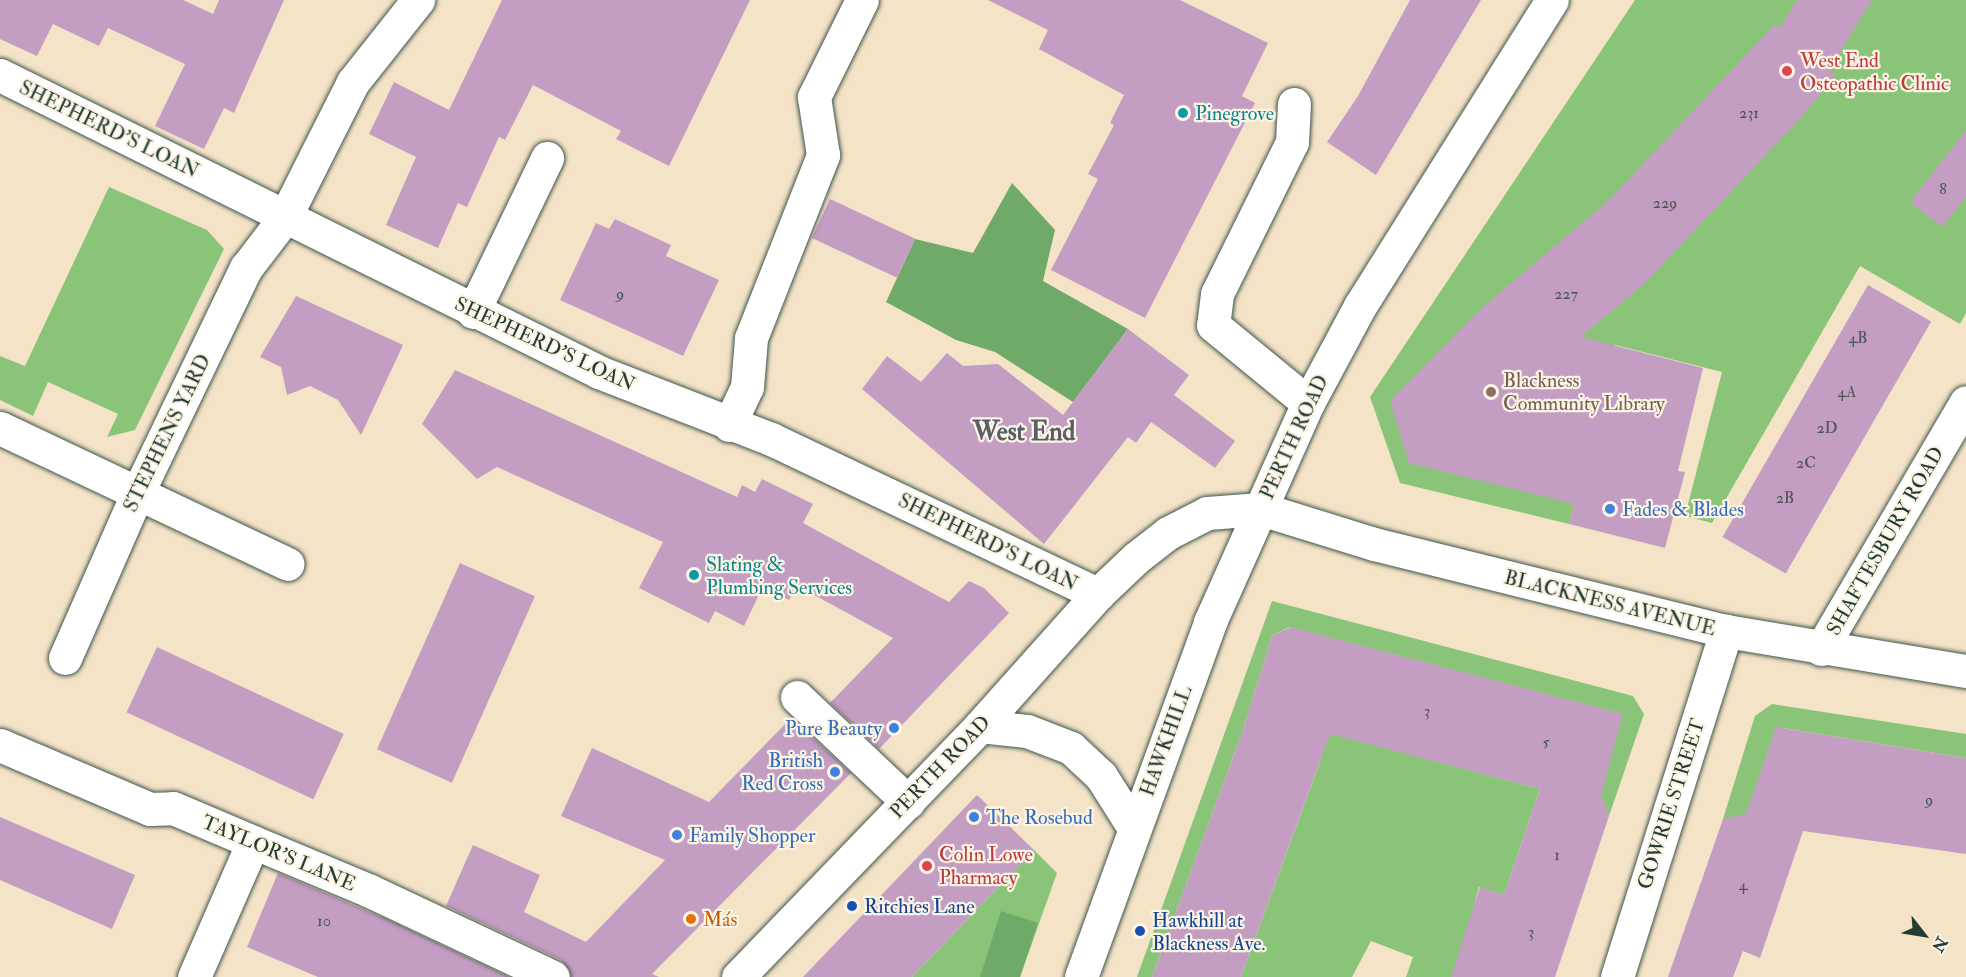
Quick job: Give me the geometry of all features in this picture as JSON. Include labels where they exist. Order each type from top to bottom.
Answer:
[{"type":"street","name":"STEPHENS YARD","points":[[65,658],[138,492],[246,268],[285,217],[353,82],[418,0]]},
{"type":"street","points":[[729,425],[747,387],[751,338],[823,155],[814,97],[862,0]]},
{"type":"street","name":"PERTH ROAD","points":[[738,977],[980,726],[1098,594],[1136,558],[1168,533],[1207,513],[1261,509],[1308,403],[1366,297],[1552,0]]},
{"type":"street","name":"SHEPHERD'S LOAN","points":[[0,75],[473,312],[599,372],[729,425],[771,439],[1098,594]]},
{"type":"street","points":[[1294,104],[1292,142],[1217,294],[1213,325],[1308,403]]},
{"type":"street","points":[[473,312],[547,158]]},
{"type":"street","name":"SHAFTESBURY ROAD","points":[[1821,649],[1966,402]]},
{"type":"street","points":[[0,428],[288,564]]},
{"type":"street","name":"BLACKNESS AVENUE","points":[[1261,509],[1374,544],[1726,631],[1821,649],[1966,670]]},
{"type":"street","name":"HAWKHILL","points":[[1081,977],[1210,622],[1261,509]]},
{"type":"street","name":"GOWRIE STREET","points":[[1617,977],[1726,631]]},
{"type":"street","points":[[797,697],[908,802]]},
{"type":"street","points":[[980,726],[1027,731],[1071,748],[1101,776],[1134,828]]},
{"type":"street","name":"TAYLOR'S LANE","points":[[0,745],[150,809],[173,808],[370,891],[553,977]]},
{"type":"street","points":[[194,977],[253,842]]},
{"type":"green space","points":[[1635,0],[1966,0],[1966,313],[1960,324],[1860,266],[1712,523],[1685,516],[1722,372],[1615,345],[1569,524],[1400,483],[1370,397]]},
{"type":"green space","points":[[1012,183],[1055,230],[1043,281],[1128,329],[1073,402],[995,352],[956,340],[886,302],[915,239],[973,253]]},
{"type":"green space","points":[[109,187],[207,230],[224,249],[135,430],[107,437],[118,414],[48,382],[33,416],[0,400],[0,356],[25,366]]},
{"type":"green space","points":[[1272,601],[1633,696],[1644,714],[1609,816],[1605,806],[1598,804],[1622,714],[1289,627],[1272,636],[1243,730],[1152,977],[1137,977]]},
{"type":"green space","points":[[1772,704],[1966,734],[1966,758],[1783,728],[1774,734],[1744,821],[1723,819],[1755,716]]},
{"type":"green space","points":[[1315,729],[1540,789],[1504,895],[1479,887],[1474,906],[1498,914],[1466,977],[1406,977],[1413,957],[1371,941],[1352,977],[1241,977],[1321,759]]},
{"type":"green space","points":[[1034,850],[1057,873],[1020,977],[912,977]]},
{"type":"green space","points":[[1001,911],[1038,923],[1020,977],[980,977]]},
{"type":"building","points":[[0,0],[183,0],[213,14],[219,0],[284,0],[234,113],[224,108],[204,149],[155,126],[185,64],[108,28],[99,46],[53,24],[37,56],[0,39]]},
{"type":"building","points":[[502,0],[750,0],[669,166],[616,139],[621,131],[533,85],[505,140],[499,137],[467,207],[458,203],[438,248],[386,225],[416,157],[369,134],[394,82],[449,110]]},
{"type":"building","name":"Pinegrove","points":[[988,0],[1180,0],[1268,43],[1242,96],[1255,103],[1145,318],[1051,270],[1098,179],[1088,174],[1114,125],[1110,123],[1124,95],[1039,49],[1048,30]]},
{"type":"building","points":[[1410,0],[1481,0],[1376,175],[1327,142],[1358,96]]},
{"type":"building","points":[[1797,0],[1872,0],[1829,70],[1836,76],[1795,124],[1644,284],[1581,337],[1703,368],[1678,471],[1685,472],[1665,548],[1569,524],[1574,504],[1409,463],[1390,401],[1483,307],[1608,201],[1775,24],[1780,28]]},
{"type":"building","points":[[1966,130],[1966,197],[1942,227],[1910,202]]},
{"type":"building","points":[[830,199],[915,239],[897,278],[812,238]]},
{"type":"building","points":[[615,219],[671,245],[666,256],[719,280],[683,356],[560,300],[596,223],[609,229]]},
{"type":"building","points":[[1868,285],[1931,322],[1786,574],[1722,537]]},
{"type":"building","points":[[296,296],[403,345],[361,435],[338,400],[310,386],[287,395],[281,367],[260,357]]},
{"type":"building","points":[[1128,329],[1189,375],[1174,395],[1235,441],[1215,468],[1151,422],[1136,443],[1128,437],[1044,544],[862,389],[887,356],[921,382],[947,353],[963,366],[998,364],[1063,415]]},
{"type":"building","points":[[455,370],[737,497],[742,485],[755,492],[762,479],[813,504],[803,523],[949,602],[969,581],[984,588],[1009,613],[879,749],[830,703],[893,638],[796,585],[789,600],[763,586],[744,626],[715,611],[709,623],[639,588],[663,542],[497,467],[477,479],[422,424]]},
{"type":"building","points":[[460,563],[535,596],[452,783],[377,749]]},
{"type":"building","points":[[1290,627],[1623,714],[1601,795],[1609,816],[1555,977],[1451,977],[1480,887],[1504,895],[1540,789],[1330,734],[1241,977],[1152,977],[1243,730],[1272,636]]},
{"type":"building","points":[[157,647],[344,734],[313,799],[127,712]]},
{"type":"building","points":[[791,718],[851,773],[652,974],[659,977],[571,977],[561,960],[446,906],[473,845],[540,875],[524,912],[586,942],[665,860],[561,816],[592,748],[709,802]]},
{"type":"building","points":[[1776,727],[1966,758],[1966,854],[1803,831],[1760,958],[1743,951],[1733,977],[1668,977],[1723,819],[1746,814]]},
{"type":"building","points":[[977,795],[1034,850],[912,977],[803,977]]},
{"type":"building","points":[[0,817],[135,875],[112,929],[0,880]]},
{"type":"building","points":[[278,873],[391,921],[509,977],[318,977],[247,947]]},
{"type":"place","name":"West End Osteopathic Clinic","points":[[1787,71]]},
{"type":"place","name":"Pinegrove","points":[[1183,113]]},
{"type":"place","name":"Blackness Community Library","points":[[1491,392]]},
{"type":"place","name":"Fades & Blades","points":[[1610,509]]},
{"type":"place","name":"Slating & Plumbing Services","points":[[694,575]]},
{"type":"place","name":"Pure Beauty","points":[[894,728]]},
{"type":"place","name":"British Red Cross","points":[[835,772]]},
{"type":"place","name":"The Rosebud","points":[[974,817]]},
{"type":"place","name":"Family Shopper","points":[[677,835]]},
{"type":"place","name":"Colin Lowe Pharmacy","points":[[927,866]]},
{"type":"place","name":"Ritchies Lane","points":[[852,906]]},
{"type":"place","name":"Más","points":[[691,919]]},
{"type":"place","name":"Hawkhill at Blackness Ave.","points":[[1140,931]]},
{"type":"district","name":"West End","points":[[1024,433]]}]
